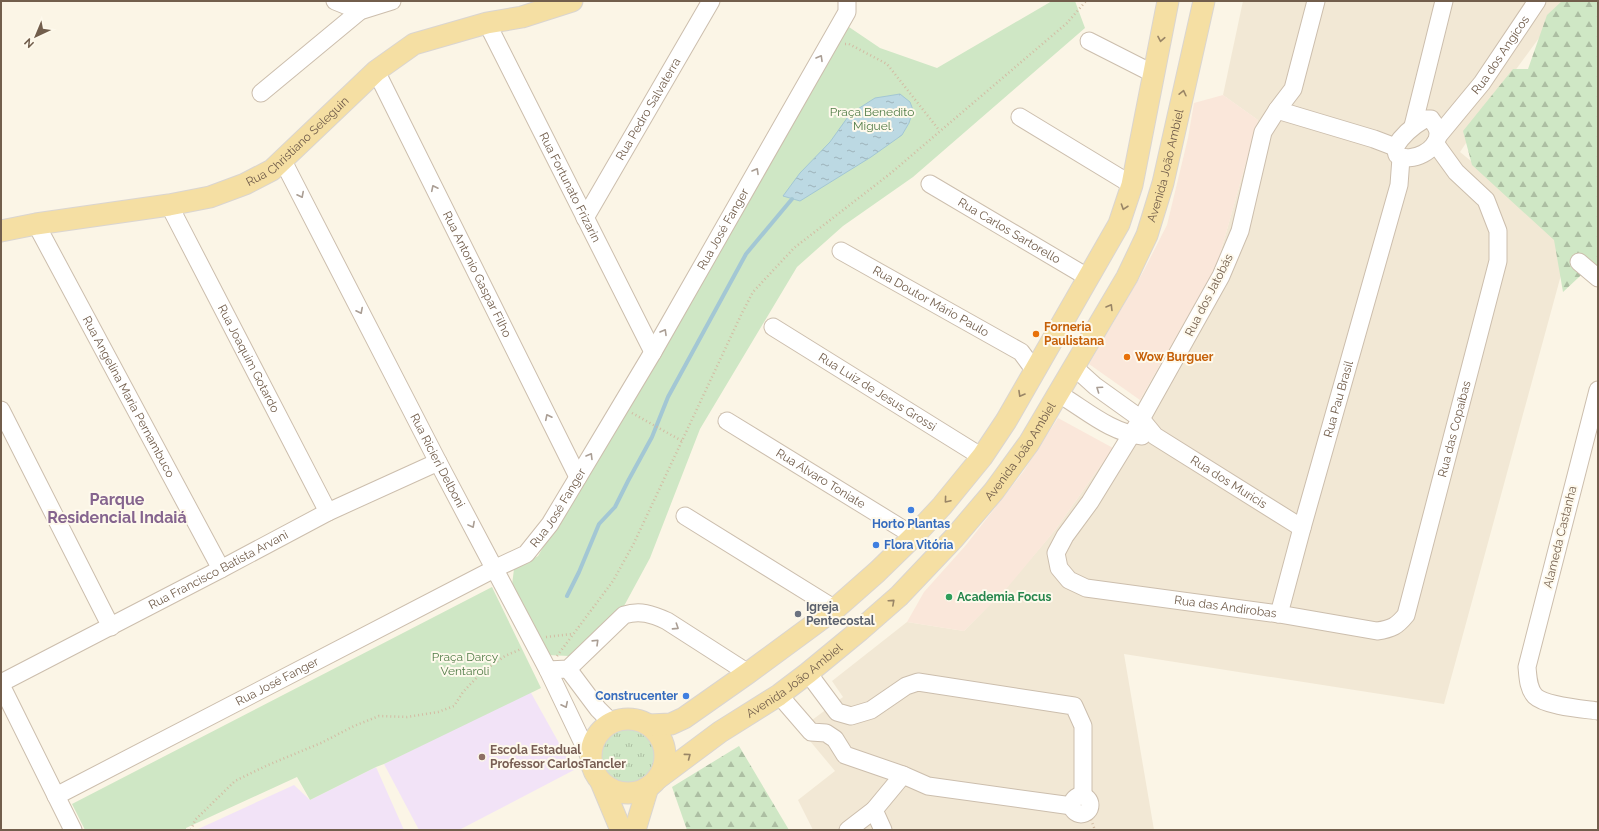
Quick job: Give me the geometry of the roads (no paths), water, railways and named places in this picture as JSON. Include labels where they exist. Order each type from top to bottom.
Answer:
[{"type":"main road","name":"Rua Christiano Seleguin","points":[[1,231],[36,224],[169,205],[210,197],[245,184],[272,170],[283,161],[376,71],[414,44],[487,22],[522,17],[572,1]]},
{"type":"main road","points":[[649,725],[671,724],[684,718],[835,609],[877,572],[914,536],[942,506],[982,457],[1006,421],[1048,350],[1119,224],[1132,185],[1168,1]]},
{"type":"main road","name":"Avenida João Ambiel","points":[[601,782],[612,789],[624,793],[636,792],[653,783],[720,732],[778,695],[808,673],[899,596],[954,538],[994,491],[1029,443],[1059,394],[1128,277],[1147,235],[1163,183],[1204,1]]},
{"type":"main road","points":[[1048,350],[1056,348],[1063,351],[1074,367]]},
{"type":"main road","points":[[1035,371],[1042,384],[1059,394]]},
{"type":"main road","points":[[626,719],[638,720],[649,725],[658,734],[664,744],[665,756],[663,769],[625,826],[594,771],[591,760],[592,748],[596,736],[612,723],[626,719]]},
{"type":"street","points":[[335,1],[360,11]]},
{"type":"street","points":[[261,93],[360,11],[392,1]]},
{"type":"street","name":"Rua Pedro Salvaterra","points":[[585,218],[711,1]]},
{"type":"street","name":"Rua José Fanger","points":[[56,796],[496,568],[526,554],[550,524],[653,352],[847,12],[847,1]]},
{"type":"street","name":"Rua dos Jatobás","points":[[1059,568],[1056,553],[1065,536],[1090,502],[1132,435],[1221,276],[1240,231],[1263,132],[1293,89],[1316,1]]},
{"type":"street","points":[[1406,151],[1423,121],[1420,98],[1444,1]]},
{"type":"street","name":"Rua dos Angicos","points":[[1406,151],[1437,139],[1482,83],[1537,1]]},
{"type":"street","name":"Rua Fortunato Frizarin","points":[[487,22],[653,352]]},
{"type":"street","points":[[1089,41],[1154,74]]},
{"type":"street","name":"Rua Antonio Gaspar Filho","points":[[376,71],[578,477]]},
{"type":"street","name":"Rua dos Angicos","points":[[1423,121],[1461,108]]},
{"type":"street","points":[[1277,110],[1374,139],[1456,172]]},
{"type":"street","points":[[1020,117],[1132,185]]},
{"type":"street","points":[[1423,121],[1438,128],[1437,139],[1456,172]]},
{"type":"street","name":"Rua Pau Brasil","points":[[1279,614],[1399,185],[1406,151]]},
{"type":"street","name":"Rua Ricieri Delboni","points":[[283,161],[438,462],[496,568],[548,670],[591,760]]},
{"type":"street","name":"Rua das Copaíbas","points":[[1398,625],[1406,615],[1498,261],[1498,231],[1486,200],[1456,172]]},
{"type":"street","name":"Rua Carlos Sartorello","points":[[930,184],[1089,278]]},
{"type":"street","name":"Rua Joaquim Gotardo","points":[[169,205],[328,512]]},
{"type":"street","name":"Rua Angelina Maria Pernambuco","points":[[36,224],[221,569]]},
{"type":"street","name":"Rua Doutor Mário Paulo","points":[[840,251],[1021,352],[1035,371]]},
{"type":"street","points":[[1579,262],[1598,278]]},
{"type":"street","name":"Rua Luiz de Jesus Grossi","points":[[773,327],[982,457]]},
{"type":"street","points":[[1021,352],[1048,350]]},
{"type":"street","name":"Rua dos Muricis","points":[[1074,367],[1095,386],[1141,419],[1155,436],[1302,528]]},
{"type":"street","name":"Alameda Castanha","points":[[1598,390],[1527,667],[1529,685],[1536,697],[1553,705],[1598,712]]},
{"type":"street","name":"Rua dos Muricis","points":[[1059,394],[1113,429],[1132,435],[1155,436]]},
{"type":"street","points":[[1,410],[111,627]]},
{"type":"street","name":"Rua Álvaro Toniate","points":[[727,421],[914,536]]},
{"type":"street","name":"Rua Francisco Batista Arvani","points":[[1,684],[328,512],[438,462]]},
{"type":"street","points":[[685,516],[835,609]]},
{"type":"street","name":"Rua das Andirobas","points":[[1059,568],[1069,580],[1086,588],[1279,614],[1377,630],[1388,630],[1398,625]]},
{"type":"street","points":[[548,670],[568,669],[624,615],[632,612],[641,612],[667,620],[748,673]]},
{"type":"street","points":[[568,669],[598,709],[612,723]]},
{"type":"street","points":[[808,673],[837,712],[851,716],[872,710],[906,686],[918,682],[1074,706],[1083,726],[1076,812],[1084,814],[1088,812]]},
{"type":"street","points":[[1,684],[73,830]]},
{"type":"street","points":[[778,695],[811,732],[826,733],[835,739],[845,755],[903,775],[928,786],[1077,800]]},
{"type":"street","points":[[848,830],[874,810],[903,775]]},
{"type":"street","points":[[874,810],[883,830]]},
{"type":"water","points":[[900,94],[910,102],[913,110],[909,123],[902,135],[871,157],[800,201],[783,196],[800,173],[830,142],[850,114],[875,98]]},
{"type":"waterway","points":[[567,596],[579,572],[599,524],[615,507],[652,437],[668,397],[746,254],[792,199]]},
{"type":"place","name":"Forneria Paulistana","points":[[1036,334]]},
{"type":"place","name":"Wow Burguer","points":[[1127,357]]},
{"type":"place","name":"Horto Plantas","points":[[911,510]]},
{"type":"place","name":"Flora Vitória","points":[[876,545]]},
{"type":"place","name":"Academia Focus","points":[[949,597]]},
{"type":"place","name":"Igreja Pentecostal","points":[[798,614]]},
{"type":"place","name":"Construcenter","points":[[686,696]]},
{"type":"place","name":"Escola Estadual Professor CarlosTancler","points":[[482,757]]},
{"type":"district","name":"Parque Residencial Indaiá","points":[[117,508]]},
{"type":"park label","name":"Praça Benedito Miguel","points":[[872,119]]},
{"type":"park label","name":"Praça Darcy Ventaroli","points":[[465,664]]}]
